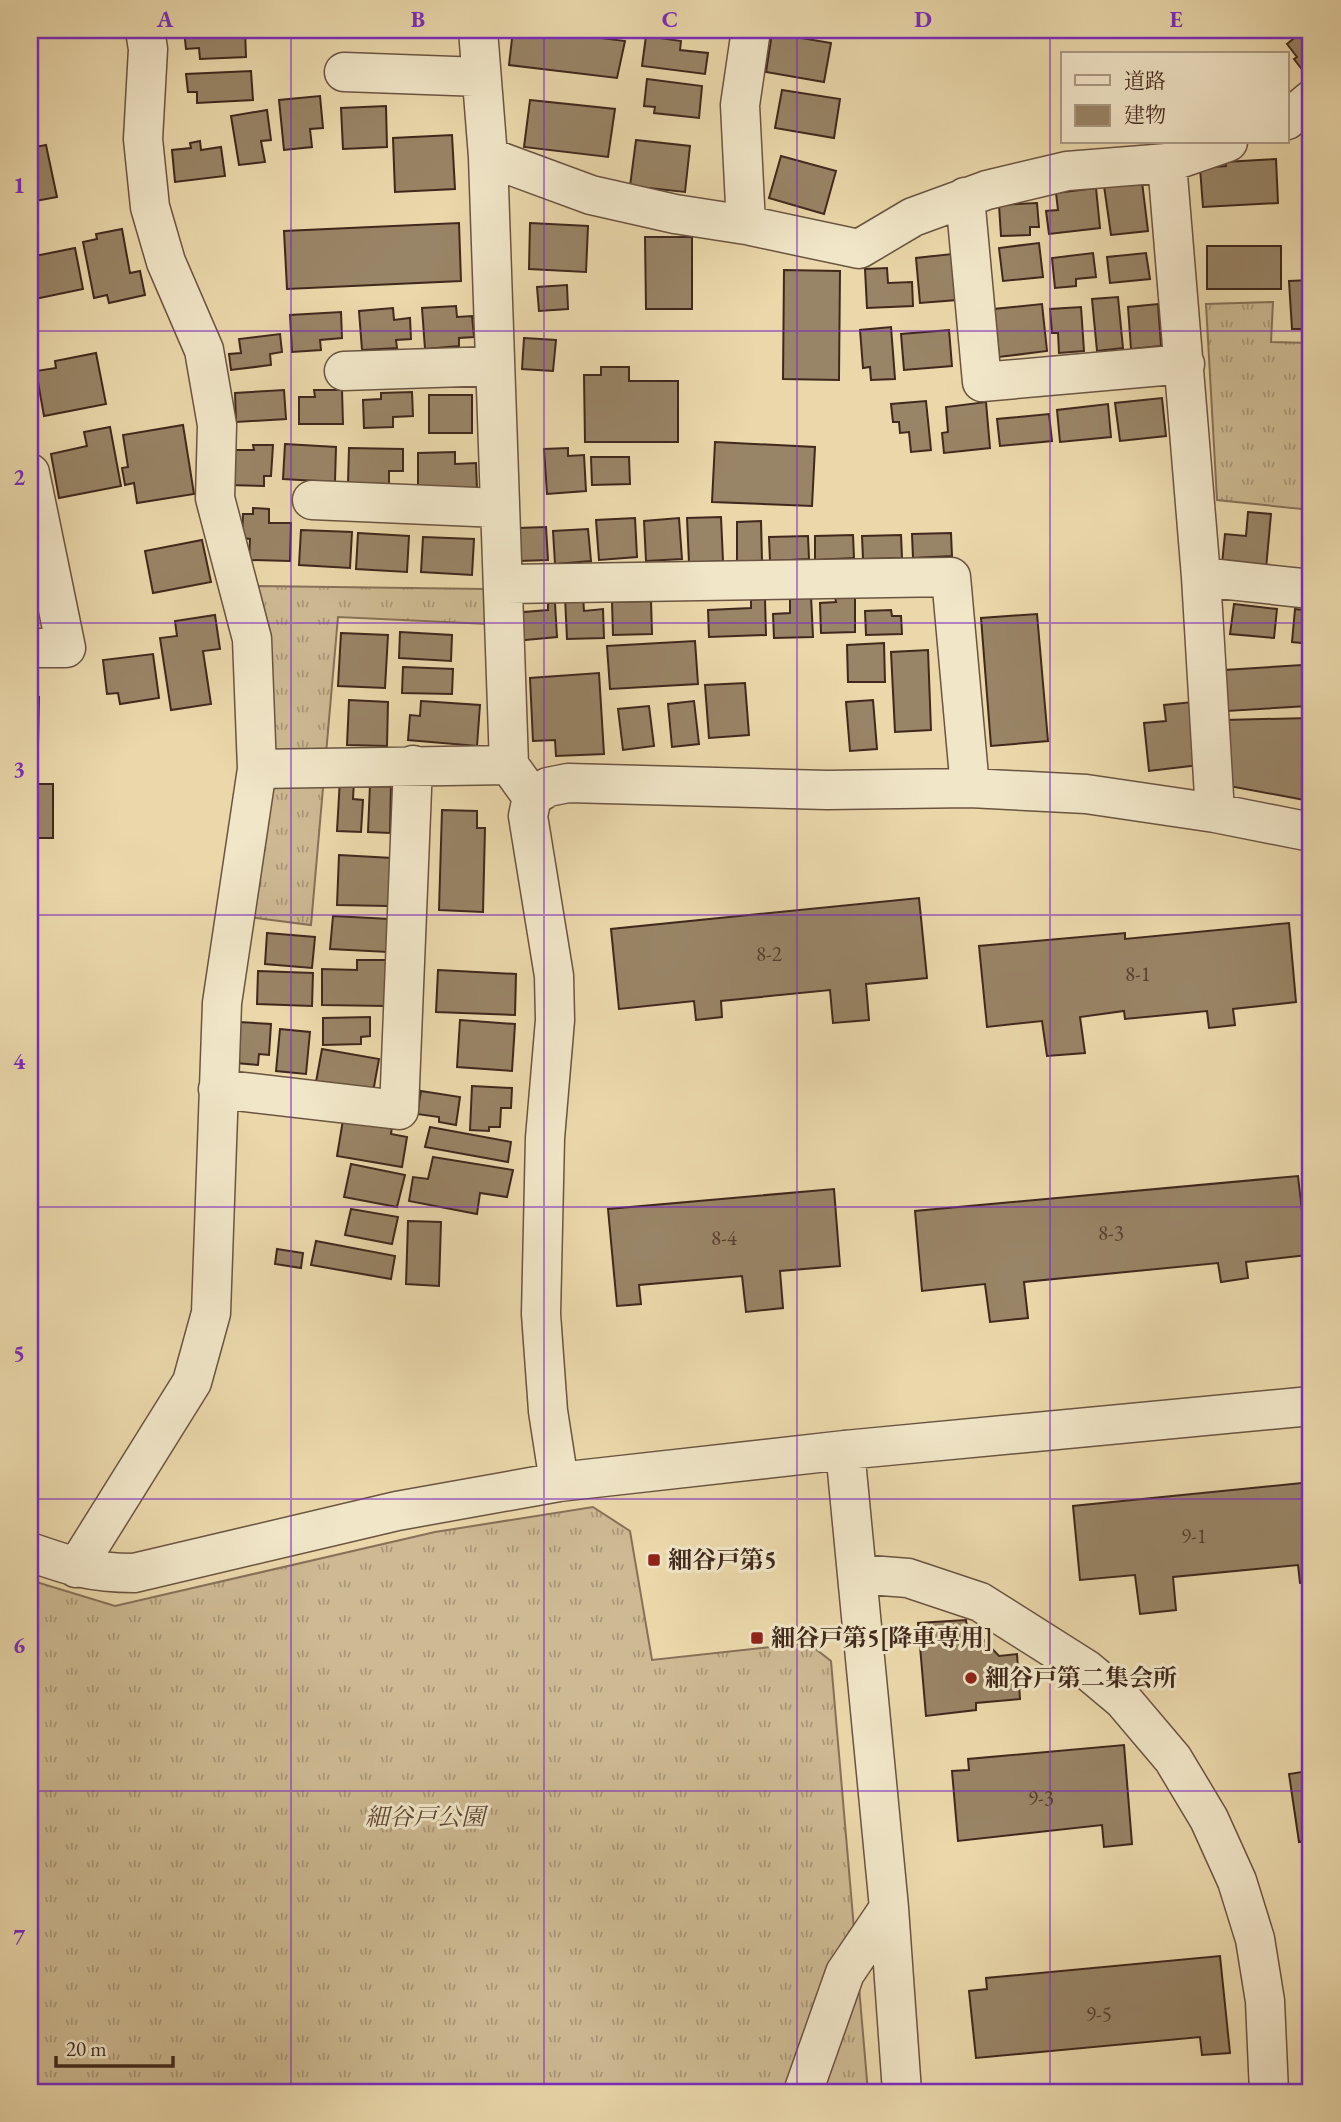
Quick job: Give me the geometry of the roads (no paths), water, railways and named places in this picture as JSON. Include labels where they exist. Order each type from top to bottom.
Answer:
[{"type":"street","points":[[76,1568],[192,1382],[211,1313],[222,1003],[257,769],[252,639],[215,498],[217,425],[204,350],[166,262],[150,207],[143,139],[148,49],[145,30]]},
{"type":"street","points":[[478,30],[488,157],[509,765],[532,797]]},
{"type":"street","points":[[746,225],[740,105],[751,30]]},
{"type":"street","points":[[344,72],[481,77]]},
{"type":"street","points":[[1288,119],[1311,100]]},
{"type":"street","points":[[488,157],[592,195],[675,214],[746,225],[859,249],[914,217],[965,197],[1067,171],[1167,163],[1222,144]]},
{"type":"street","points":[[1167,163],[1201,578],[1215,813]]},
{"type":"street","points":[[965,197],[982,382],[1185,364]]},
{"type":"street","points":[[344,371],[494,366]]},
{"type":"street","points":[[30,474],[66,649],[30,648]]},
{"type":"street","points":[[312,500],[499,508]]},
{"type":"street","points":[[503,584],[951,577],[970,788]]},
{"type":"street","points":[[1201,578],[1311,589]]},
{"type":"street","points":[[218,1089],[399,1110],[413,765]]},
{"type":"street","points":[[257,769],[509,765]]},
{"type":"street","points":[[559,1482],[548,1412],[541,1314],[545,1138],[555,1020],[554,976],[528,816],[532,797],[548,787],[568,783],[827,790],[970,788],[1086,794],[1215,813],[1311,832]]},
{"type":"street","points":[[30,1552],[76,1568],[104,1573],[134,1573],[397,1511],[559,1482],[845,1450],[1311,1406]]},
{"type":"street","points":[[845,1450],[889,1908],[902,2092]]},
{"type":"street","points":[[857,1574],[908,1578],[980,1602],[1086,1670],[1114,1693],[1172,1759],[1209,1819],[1237,1881],[1255,1939],[1265,2001],[1269,2092]]},
{"type":"street","points":[[803,2092],[845,1973],[889,1908]]},
{"type":"place","name":"細谷戸第5","points":[[654,1560]]},
{"type":"place","name":"細谷戸第5[降車専用]","points":[[757,1638]]},
{"type":"place","name":"細谷戸第二集会所","points":[[971,1678]]},
{"type":"park label","name":"細谷戸公園","points":[[425,1817]]}]
